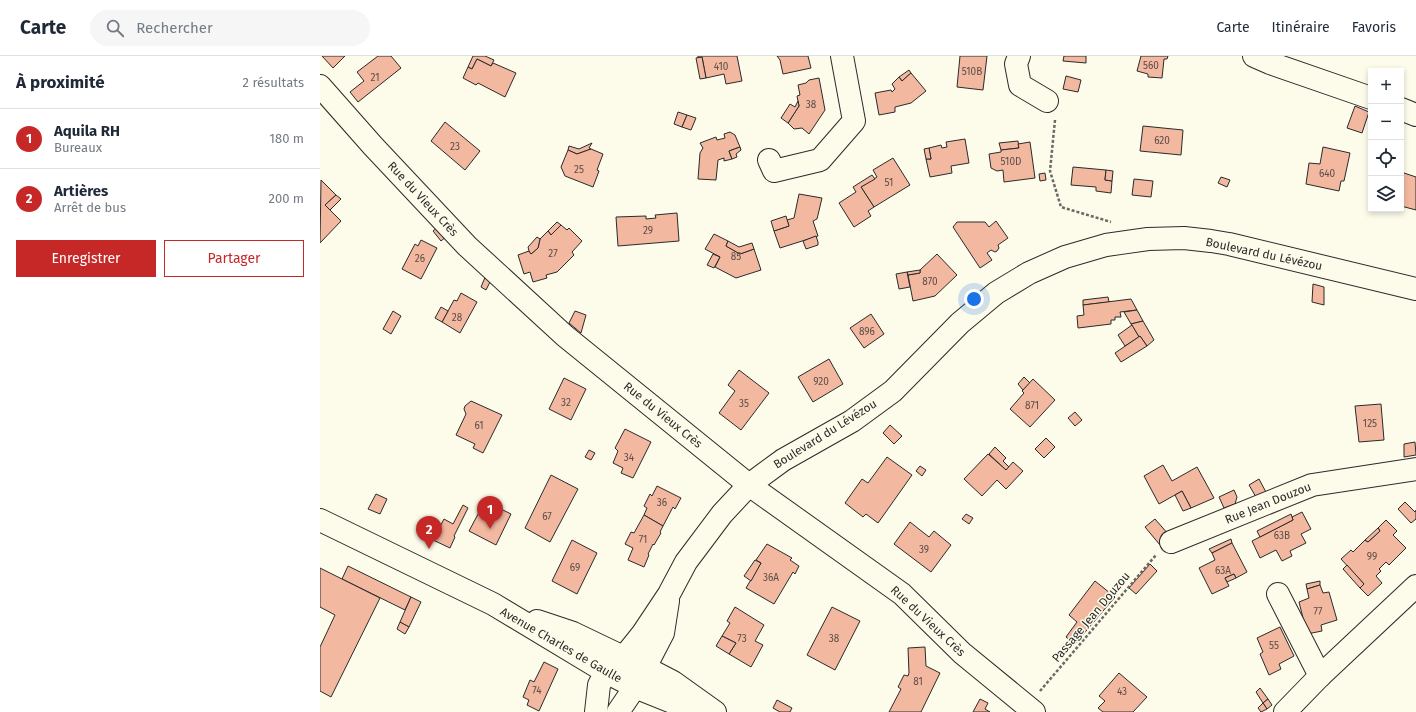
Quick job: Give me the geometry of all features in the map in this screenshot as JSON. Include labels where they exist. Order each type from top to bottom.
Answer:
[{"type":"street","points":[[769,160],[774,172],[820,160],[854,121],[842,56]]},
{"type":"street","points":[[1018,56],[1016,64],[1020,85],[1051,110]]},
{"type":"street","points":[[1254,56],[1368,97]]},
{"type":"street","name":"Rue du Vieux Crès","points":[[320,86],[373,146],[467,246],[566,336],[749,485],[902,594],[962,653],[1031,709]]},
{"type":"street","points":[[1404,110],[1416,115]]},
{"type":"street","name":"Boulevard du Lévézou","points":[[596,712],[599,685],[615,664],[643,634],[686,562],[722,514],[749,485],[783,460],[852,420],[893,391],[960,323],[996,293],[1029,273],[1065,257],[1106,244],[1148,239],[1184,238],[1211,241],[1416,289]]},
{"type":"street","name":"Rue Jean Douzou","points":[[1171,542],[1312,485],[1416,469]]},
{"type":"street","name":"Avenue Charles de Gaulle","points":[[320,520],[492,604],[572,634],[615,664],[697,712]]},
{"type":"street","points":[[1285,712],[1320,676],[1416,586]]},
{"type":"street","name":"Boulevard du Lévézou","points":[[618,712],[640,678],[664,633],[668,594]]},
{"type":"street","points":[[1278,594],[1320,676]]},
{"type":"street","name":"Avenue Charles de Gaulle","points":[[492,604],[581,659],[615,664]]},
{"type":"street","name":"Avenue Charles de Gaulle","points":[[640,678],[673,682],[715,712]]},
{"type":"path","points":[[1051,110],[1050,171],[1061,207],[1116,224]]},
{"type":"path","name":"Passage Jean Douzou","points":[[1031,709],[1152,558],[1171,542]]},
{"type":"building","points":[[322,56],[345,56],[333,68]]},
{"type":"building","points":[[378,56],[391,56],[401,68],[358,102],[350,92],[364,81],[357,72]]},
{"type":"building","points":[[473,56],[485,56],[494,60],[491,66],[477,59],[472,69],[468,67]]},
{"type":"building","points":[[698,56],[737,56],[742,81],[726,84],[724,74],[706,78],[702,57],[698,58]]},
{"type":"building","points":[[777,56],[808,56],[811,68],[783,74],[780,60]]},
{"type":"building","points":[[960,56],[987,56],[983,90],[957,87]]},
{"type":"building","points":[[1064,56],[1086,56],[1086,63],[1063,61]]},
{"type":"building","points":[[1141,56],[1168,56],[1167,59],[1164,59],[1162,78],[1148,77],[1148,74],[1137,71]]},
{"type":"building","points":[[702,57],[706,78],[700,79],[696,58]]},
{"type":"building","points":[[477,59],[491,66],[493,63],[516,73],[505,97],[478,83],[476,85],[463,78],[468,67],[472,69]]},
{"type":"building","points":[[909,70],[911,73],[902,81],[899,77]]},
{"type":"building","points":[[911,73],[926,91],[911,103],[895,107],[895,112],[879,115],[875,93],[891,90],[892,92],[895,89],[892,84],[899,77],[902,81]]},
{"type":"building","points":[[1066,76],[1081,80],[1078,92],[1063,89]]},
{"type":"building","points":[[819,78],[825,110],[809,134],[802,128],[794,129],[788,123],[799,106],[797,96],[800,95],[798,85],[806,83],[809,80]]},
{"type":"building","points":[[798,101],[799,106],[788,123],[781,118],[790,104],[795,107]]},
{"type":"building","points":[[1355,106],[1368,112],[1362,133],[1347,128]]},
{"type":"building","points":[[678,112],[687,115],[682,127],[674,124]]},
{"type":"building","points":[[687,115],[696,118],[691,130],[682,127]]},
{"type":"building","points":[[445,122],[480,151],[465,170],[431,141]]},
{"type":"building","points":[[1143,126],[1183,130],[1181,155],[1140,151]]},
{"type":"building","points":[[730,132],[735,135],[740,147],[729,151],[732,159],[724,161],[724,158],[718,160],[716,180],[698,179],[700,153],[703,148],[700,143],[716,137],[717,140],[725,138],[724,134]]},
{"type":"building","points":[[965,139],[969,163],[951,166],[952,173],[930,177],[926,159],[931,159],[929,148],[941,145],[942,148],[947,147],[946,142]]},
{"type":"building","points":[[1018,141],[1019,148],[1001,150],[999,143]]},
{"type":"building","points":[[1030,142],[1035,178],[1004,182],[1003,170],[997,171],[991,168],[989,154],[1001,152],[1001,150],[1019,148],[1018,144]]},
{"type":"building","points":[[592,143],[589,148],[591,149],[577,154],[568,150],[569,146],[579,149]]},
{"type":"building","points":[[740,147],[741,150],[736,154],[737,157],[732,159],[729,151]]},
{"type":"building","points":[[1323,147],[1350,153],[1344,181],[1341,181],[1339,191],[1306,184],[1309,163],[1320,164]]},
{"type":"building","points":[[929,148],[931,159],[926,159],[924,149]]},
{"type":"building","points":[[591,149],[603,154],[593,187],[565,176],[561,167],[568,150],[577,154]]},
{"type":"building","points":[[893,158],[910,185],[874,207],[861,187],[877,177],[873,170]]},
{"type":"building","points":[[1073,167],[1106,170],[1105,180],[1112,181],[1111,193],[1096,191],[1096,187],[1071,185]]},
{"type":"building","points":[[1106,170],[1113,171],[1112,181],[1105,180]]},
{"type":"building","points":[[1045,173],[1046,180],[1040,181],[1039,174]]},
{"type":"building","points":[[1404,173],[1416,177],[1416,210],[1404,207]]},
{"type":"building","points":[[872,175],[875,179],[861,187],[874,207],[868,211],[871,216],[854,227],[839,203],[856,192],[853,187]]},
{"type":"building","points":[[1221,177],[1230,180],[1227,187],[1218,183]]},
{"type":"building","points":[[1134,179],[1153,181],[1151,197],[1132,195]]},
{"type":"building","points":[[321,180],[336,195],[325,205],[341,221],[320,243]]},
{"type":"building","points":[[799,194],[822,198],[817,219],[813,221],[818,236],[780,248],[774,231],[789,226],[787,220],[794,218]]},
{"type":"building","points":[[336,195],[341,199],[330,210],[325,205]]},
{"type":"building","points":[[677,213],[679,241],[618,246],[616,217],[646,216],[646,219],[656,218],[655,215]]},
{"type":"building","points":[[786,216],[789,226],[774,231],[771,221]]},
{"type":"building","points":[[996,221],[1008,238],[998,245],[999,248],[997,251],[995,252],[991,250],[987,253],[992,260],[980,268],[953,227],[957,222],[985,222],[989,227]]},
{"type":"building","points":[[557,222],[561,225],[551,235],[548,231]]},
{"type":"building","points":[[561,225],[567,230],[569,228],[582,241],[572,252],[574,255],[557,272],[546,275],[547,278],[533,282],[530,272],[524,274],[518,255],[529,251],[531,254],[538,248],[540,239],[548,231],[551,235]]},
{"type":"building","points":[[438,227],[447,236],[441,241],[433,231]]},
{"type":"building","points":[[714,234],[728,241],[726,246],[740,254],[754,249],[761,270],[736,278],[715,267],[720,257],[705,249]]},
{"type":"building","points":[[816,236],[818,245],[806,249],[803,241]]},
{"type":"building","points":[[537,237],[540,239],[538,248],[531,254],[528,247]]},
{"type":"building","points":[[421,240],[437,248],[421,279],[402,269],[415,244],[418,246]]},
{"type":"building","points":[[728,241],[739,247],[752,243],[754,249],[740,254],[726,246]]},
{"type":"building","points":[[713,254],[720,257],[714,268],[707,265]]},
{"type":"building","points":[[937,254],[957,275],[935,296],[913,301],[908,275],[920,273],[920,270]]},
{"type":"building","points":[[920,270],[920,273],[908,275],[907,272]]},
{"type":"building","points":[[907,272],[910,287],[899,289],[896,274]]},
{"type":"building","points":[[486,275],[491,280],[486,290],[481,287]]},
{"type":"building","points":[[1313,284],[1324,287],[1324,305],[1312,302]]},
{"type":"building","points":[[461,293],[477,302],[460,333],[442,322],[454,300],[457,301]]},
{"type":"building","points":[[1108,297],[1109,302],[1083,305],[1083,300]]},
{"type":"building","points":[[1131,299],[1137,310],[1120,312],[1121,317],[1115,317],[1115,320],[1111,320],[1111,324],[1078,328],[1077,316],[1084,315],[1083,305]]},
{"type":"building","points":[[441,307],[448,311],[442,322],[435,318]]},
{"type":"building","points":[[1137,310],[1143,321],[1131,324],[1124,312]]},
{"type":"building","points":[[393,311],[401,316],[391,334],[383,329]]},
{"type":"building","points":[[575,311],[586,315],[581,333],[569,323]]},
{"type":"building","points":[[871,314],[884,334],[864,348],[850,328]]},
{"type":"building","points":[[1143,321],[1154,340],[1147,346],[1131,324]]},
{"type":"building","points":[[1132,325],[1139,337],[1125,346],[1118,335]]},
{"type":"building","points":[[1140,336],[1147,346],[1121,362],[1115,353]]},
{"type":"building","points":[[829,359],[843,384],[813,402],[798,377]]},
{"type":"building","points":[[739,370],[769,393],[741,430],[719,413],[735,391],[728,385]]},
{"type":"building","points":[[1024,377],[1030,383],[1023,390],[1018,384]]},
{"type":"building","points":[[564,378],[586,389],[571,420],[549,409]]},
{"type":"building","points":[[1033,379],[1055,400],[1030,427],[1010,409],[1024,393],[1022,391]]},
{"type":"building","points":[[471,401],[502,415],[483,453],[473,448],[475,444],[456,435],[466,414],[464,409],[465,406]]},
{"type":"building","points":[[1381,404],[1384,440],[1359,442],[1355,406]]},
{"type":"building","points":[[1075,412],[1082,420],[1075,426],[1068,418]]},
{"type":"building","points":[[890,425],[902,436],[894,444],[883,433]]},
{"type":"building","points":[[625,429],[651,442],[633,478],[621,473],[623,468],[613,463],[618,451],[615,448]]},
{"type":"building","points":[[1046,438],[1055,447],[1044,458],[1035,449]]},
{"type":"building","points":[[1415,442],[1416,455],[1404,457],[1404,444]]},
{"type":"building","points":[[995,447],[1006,458],[1003,461],[1009,467],[1006,470],[989,454]]},
{"type":"building","points":[[589,450],[595,453],[591,460],[585,457]]},
{"type":"building","points":[[988,454],[1006,470],[1013,462],[1023,471],[1006,489],[997,480],[982,496],[964,479]]},
{"type":"building","points":[[887,457],[912,475],[878,523],[866,514],[863,517],[845,503],[862,479],[868,483]]},
{"type":"building","points":[[1163,465],[1172,481],[1197,467],[1214,498],[1191,508],[1182,491],[1159,504],[1144,476]]},
{"type":"building","points":[[920,466],[926,470],[922,476],[916,471]]},
{"type":"building","points":[[551,475],[578,489],[550,542],[525,528]]},
{"type":"building","points":[[1259,479],[1267,494],[1256,497],[1249,485]]},
{"type":"building","points":[[657,486],[681,498],[675,509],[673,507],[663,526],[644,515],[647,508],[644,506],[650,494],[652,496]]},
{"type":"building","points":[[1234,490],[1237,497],[1235,504],[1224,508],[1219,497]]},
{"type":"building","points":[[1182,491],[1191,508],[1183,511],[1175,495]]},
{"type":"building","points":[[376,494],[387,499],[380,514],[368,509]]},
{"type":"building","points":[[485,501],[511,514],[496,545],[469,531]]},
{"type":"building","points":[[1405,502],[1415,512],[1416,510],[1416,519],[1411,523],[1398,509]]},
{"type":"building","points":[[463,505],[468,508],[454,536],[455,537],[450,548],[433,540],[444,519],[453,524]]},
{"type":"building","points":[[1302,512],[1311,529],[1301,534],[1306,543],[1290,551],[1292,556],[1282,561],[1276,550],[1260,558],[1252,541],[1293,520],[1292,517]]},
{"type":"building","points":[[966,514],[973,518],[969,524],[962,519]]},
{"type":"building","points":[[1291,514],[1293,520],[1260,537],[1257,531]]},
{"type":"building","points":[[644,515],[663,526],[660,532],[661,533],[648,554],[649,555],[644,567],[628,560],[633,548],[625,544],[631,532],[634,533]]},
{"type":"building","points":[[1155,519],[1169,535],[1160,545],[1145,527]]},
{"type":"building","points":[[1386,520],[1397,531],[1393,535],[1406,548],[1389,565],[1386,562],[1379,569],[1381,571],[1376,576],[1382,583],[1368,596],[1360,588],[1364,584],[1341,559],[1351,550],[1353,552],[1365,540],[1368,542],[1380,531],[1378,528]]},
{"type":"building","points":[[910,522],[929,537],[934,531],[951,545],[931,572],[894,544]]},
{"type":"building","points":[[1378,528],[1380,531],[1368,542],[1365,540]]},
{"type":"building","points":[[1231,539],[1232,543],[1212,553],[1209,549]]},
{"type":"building","points":[[572,540],[597,553],[577,594],[552,581]]},
{"type":"building","points":[[1232,543],[1247,572],[1236,578],[1234,574],[1225,578],[1229,586],[1212,594],[1199,568],[1215,560],[1212,553]]},
{"type":"building","points":[[767,544],[792,558],[790,560],[799,566],[795,574],[793,572],[774,604],[746,588],[761,563],[756,560]]},
{"type":"building","points":[[755,560],[761,563],[751,581],[744,576]]},
{"type":"building","points":[[1150,564],[1157,571],[1136,594],[1129,588]]},
{"type":"building","points":[[1347,565],[1364,584],[1360,588],[1343,569]]},
{"type":"building","points":[[348,566],[411,597],[405,610],[342,579]]},
{"type":"building","points":[[320,568],[380,598],[331,697],[320,691],[320,647],[335,615],[320,607]]},
{"type":"building","points":[[1234,574],[1236,578],[1227,582],[1225,578]]},
{"type":"building","points":[[1095,581],[1115,597],[1075,644],[1066,637],[1077,622],[1069,615]]},
{"type":"building","points":[[1320,581],[1320,585],[1307,589],[1306,584]]},
{"type":"building","points":[[1320,585],[1323,593],[1329,592],[1337,620],[1321,625],[1322,631],[1307,634],[1299,602],[1309,598],[1307,589]]},
{"type":"building","points":[[411,597],[421,602],[409,627],[400,622]]},
{"type":"building","points":[[735,607],[764,625],[755,641],[763,645],[751,667],[729,654],[736,643],[722,636],[730,623],[727,621]]},
{"type":"building","points":[[832,607],[860,621],[835,670],[807,655]]},
{"type":"building","points":[[400,622],[409,627],[405,634],[397,629]]},
{"type":"building","points":[[1280,627],[1294,656],[1279,664],[1281,669],[1269,675],[1260,654],[1263,652],[1257,638]]},
{"type":"building","points":[[722,636],[736,643],[729,654],[716,646]]},
{"type":"building","points":[[925,647],[926,666],[940,673],[921,712],[889,712],[901,689],[898,687],[904,675],[908,676],[909,673],[908,648]]},
{"type":"building","points":[[544,662],[558,669],[539,711],[527,705],[529,700],[523,697],[530,680],[534,682]]},
{"type":"building","points":[[1119,673],[1147,697],[1133,712],[1103,712],[1098,708],[1105,701],[1099,696]]},
{"type":"building","points":[[1260,688],[1268,699],[1263,703],[1256,692]]},
{"type":"building","points":[[980,699],[988,703],[985,709],[990,712],[973,712]]},
{"type":"building","points":[[1268,699],[1272,705],[1267,709],[1263,703]]},
{"type":"building","points":[[777,700],[792,708],[790,712],[780,712],[773,708]]},
{"type":"building","points":[[1263,703],[1267,709],[1261,712],[1258,708]]},
{"type":"place","name":"Aquila RH","points":[[490,529]]},
{"type":"place","name":"Artières","points":[[429,549]]}]
